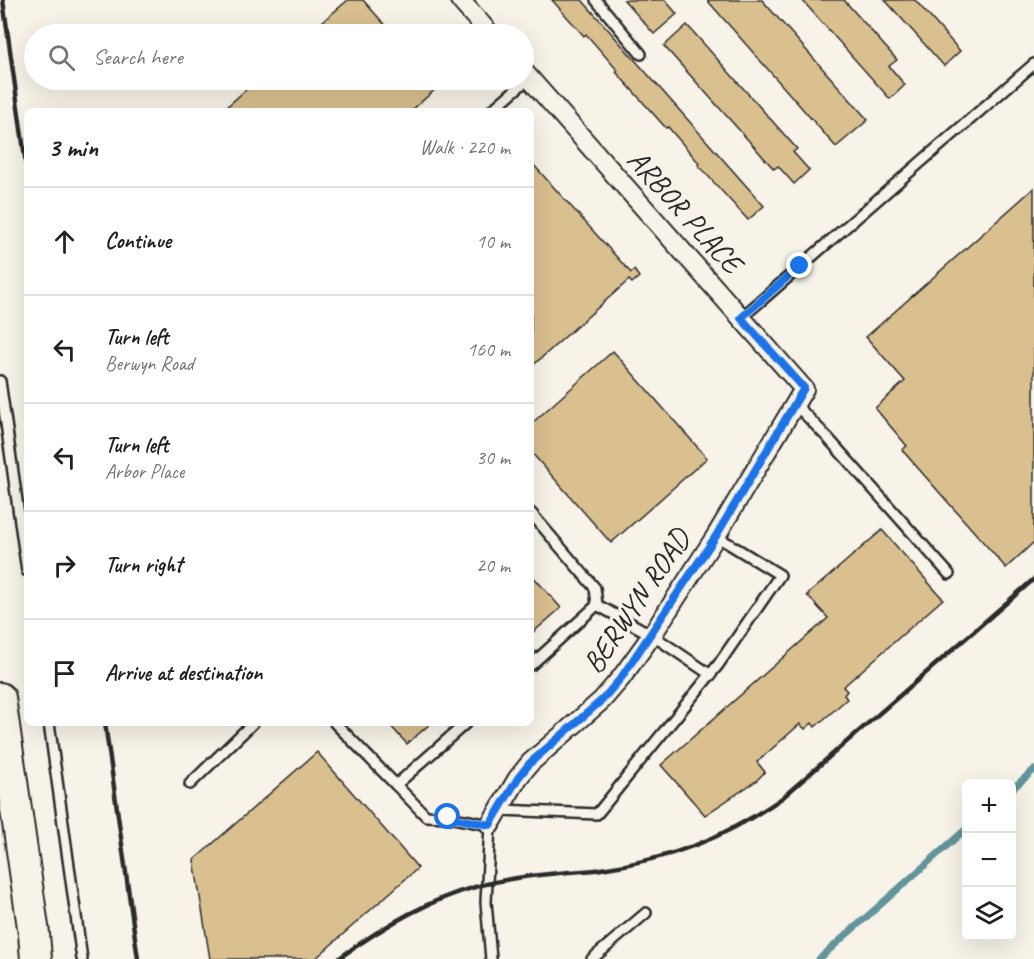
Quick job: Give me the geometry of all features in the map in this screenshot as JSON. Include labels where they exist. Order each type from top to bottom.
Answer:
[{"type":"main road","points":[[0,698],[36,959]]},
{"type":"street","points":[[460,0],[481,24]]},
{"type":"street","name":"ARBOR PLACE","points":[[534,84],[741,318],[800,396]]},
{"type":"street","name":"BERWYN ROAD","points":[[495,817],[518,778],[530,763],[602,700],[621,678],[716,536],[800,396]]},
{"type":"lane","points":[[596,0],[641,54]]},
{"type":"lane","points":[[741,318],[1034,64]]},
{"type":"lane","points":[[494,108],[511,90]]},
{"type":"lane","points":[[0,381],[24,550]]},
{"type":"lane","points":[[800,396],[827,437],[949,574]]},
{"type":"lane","points":[[0,457],[10,454]]},
{"type":"lane","points":[[534,517],[595,588],[597,605]]},
{"type":"lane","points":[[338,726],[426,816],[495,817],[597,814],[711,675],[780,575],[716,536]]},
{"type":"lane","points":[[597,605],[651,635],[711,675]]},
{"type":"lane","points":[[534,661],[597,605]]},
{"type":"lane","points":[[49,726],[82,959]]},
{"type":"lane","points":[[190,784],[250,726]]},
{"type":"lane","points":[[396,785],[463,726]]},
{"type":"lane","points":[[491,959],[486,902],[495,817]]},
{"type":"lane","points":[[592,959],[646,913]]},
{"type":"building","points":[[348,0],[363,0],[384,24],[320,24]]},
{"type":"building","points":[[552,0],[582,0],[764,206],[748,220],[698,165],[699,163],[668,127],[666,128],[616,72],[618,71],[586,34],[584,36]]},
{"type":"building","points":[[624,0],[665,0],[677,14],[654,34]]},
{"type":"building","points":[[707,0],[762,0],[868,120],[836,147]]},
{"type":"building","points":[[802,0],[844,0],[897,60],[889,66],[905,85],[890,99]]},
{"type":"building","points":[[885,0],[915,0],[960,51],[944,66]]},
{"type":"building","points":[[687,25],[797,149],[793,152],[809,170],[794,184],[778,166],[774,169],[664,46]]},
{"type":"building","points":[[246,90],[435,90],[414,108],[225,108]]},
{"type":"building","points":[[534,165],[631,273],[634,270],[639,277],[632,283],[629,280],[534,364]]},
{"type":"building","points":[[1034,188],[1034,542],[1006,568],[902,450],[907,446],[875,408],[905,381],[866,337]]},
{"type":"building","points":[[613,351],[707,458],[611,543],[534,455],[534,421]]},
{"type":"building","points":[[882,530],[943,599],[843,687],[847,691],[844,695],[847,699],[815,727],[812,723],[805,729],[800,724],[757,762],[765,772],[756,781],[705,815],[661,765],[828,618],[807,595]]},
{"type":"building","points":[[534,577],[561,608],[534,631]]},
{"type":"building","points":[[391,726],[428,726],[407,744]]},
{"type":"building","points":[[317,752],[418,868],[315,959],[210,959],[194,860]]},
{"type":"waterway","points":[[1016,786],[1034,770]]},
{"type":"waterway","points":[[819,959],[962,833]]},
{"type":"railway","points":[[3,0],[24,150]]},
{"type":"railway","points":[[338,959],[403,917],[456,893],[510,879],[627,865],[674,853],[740,825],[782,798],[1034,579]]},
{"type":"railway","points":[[105,726],[138,959]]},
{"type":"route","points":[[448,817],[490,825],[518,778],[530,763],[612,690],[716,536],[804,388],[741,318],[800,266]]}]
